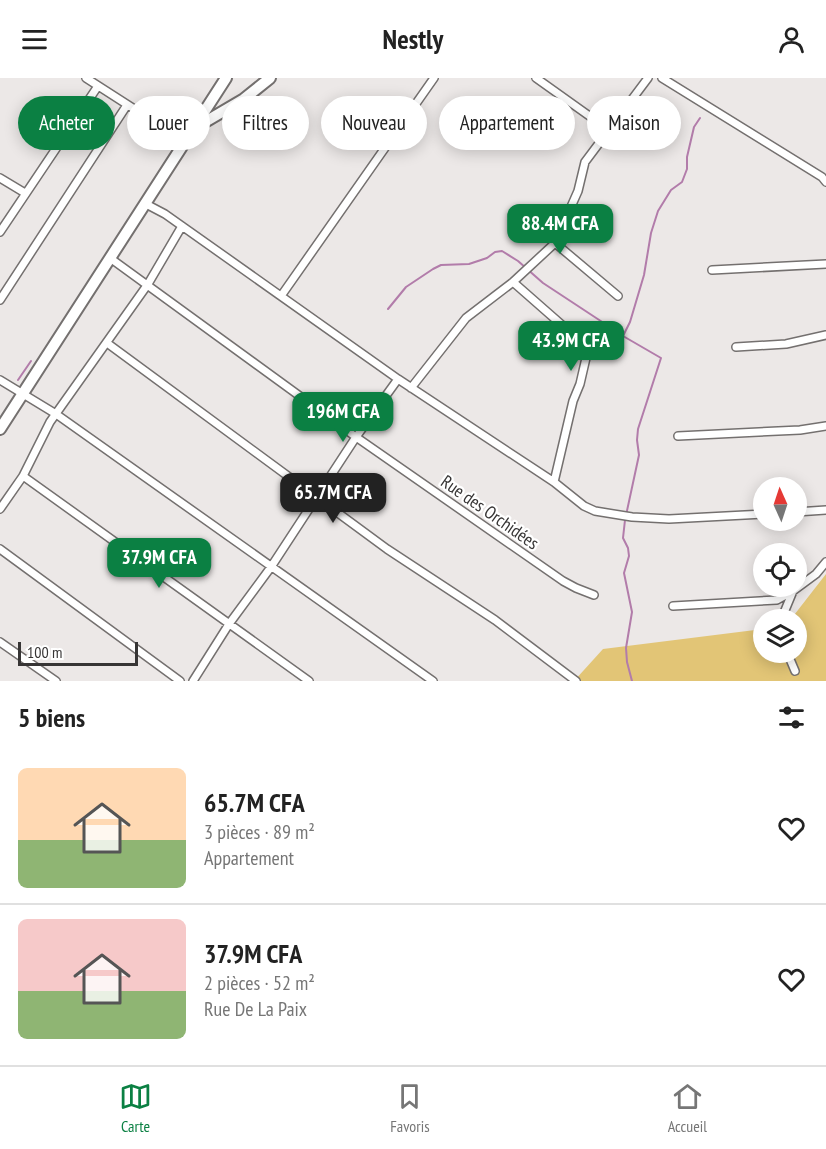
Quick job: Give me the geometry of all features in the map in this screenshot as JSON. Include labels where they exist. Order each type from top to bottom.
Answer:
[{"type":"main road","points":[[210,102],[226,78]]},
{"type":"main road","points":[[210,119],[244,99],[270,78]]},
{"type":"main road","points":[[0,429],[179,150]]},
{"type":"street","points":[[0,300],[127,105],[86,78]]},
{"type":"street","points":[[281,296],[434,78]]},
{"type":"street","points":[[536,78],[587,114]]},
{"type":"street","points":[[634,96],[648,78]]},
{"type":"street","points":[[662,78],[822,177],[826,182]]},
{"type":"street","points":[[0,232],[98,86]]},
{"type":"street","points":[[411,388],[459,326],[513,282],[555,243],[578,190],[585,162],[594,150]]},
{"type":"street","points":[[0,178],[25,193]]},
{"type":"street","points":[[146,204],[165,214],[398,380],[554,482],[584,506],[595,511],[632,517],[669,519],[753,515]]},
{"type":"street","points":[[0,509],[23,476],[50,422],[148,284],[182,226]]},
{"type":"street","points":[[555,243],[618,296]]},
{"type":"street","name":"Rue des Orchidées","points":[[110,258],[356,437],[563,581],[594,595]]},
{"type":"street","points":[[712,270],[826,264]]},
{"type":"street","points":[[513,282],[579,340],[586,358],[580,384],[573,400],[554,482]]},
{"type":"street","points":[[736,347],[786,344],[826,335]]},
{"type":"street","points":[[107,343],[387,549],[495,620],[576,681]]},
{"type":"street","points":[[0,380],[56,414],[433,681]]},
{"type":"street","points":[[193,681],[356,437],[398,380]]},
{"type":"street","points":[[678,436],[800,430],[826,426]]},
{"type":"street","points":[[23,476],[309,681]]},
{"type":"street","points":[[807,511],[826,510]]},
{"type":"street","points":[[0,549],[180,681]]},
{"type":"street","points":[[807,581],[826,562]]},
{"type":"street","points":[[673,606],[777,600],[782,597]]},
{"type":"street","points":[[0,642],[56,681]]},
{"type":"street","points":[[792,663],[795,671]]},
{"type":"shaded area","points":[[826,574],[826,681],[574,681],[603,649],[753,630],[753,663],[807,663],[807,609],[799,609]]},
{"type":"waterway","points":[[632,681],[626,648],[632,612],[624,573],[629,556],[623,538],[639,455],[638,429],[661,358],[623,336],[630,322],[644,275],[651,233],[658,211],[671,190],[682,182],[687,169],[687,157],[694,127],[700,118]]},
{"type":"waterway","points":[[388,309],[406,287],[433,269],[441,265],[469,264],[502,251],[518,261],[543,283],[622,335]]},
{"type":"waterway","points":[[18,380],[31,361]]}]
